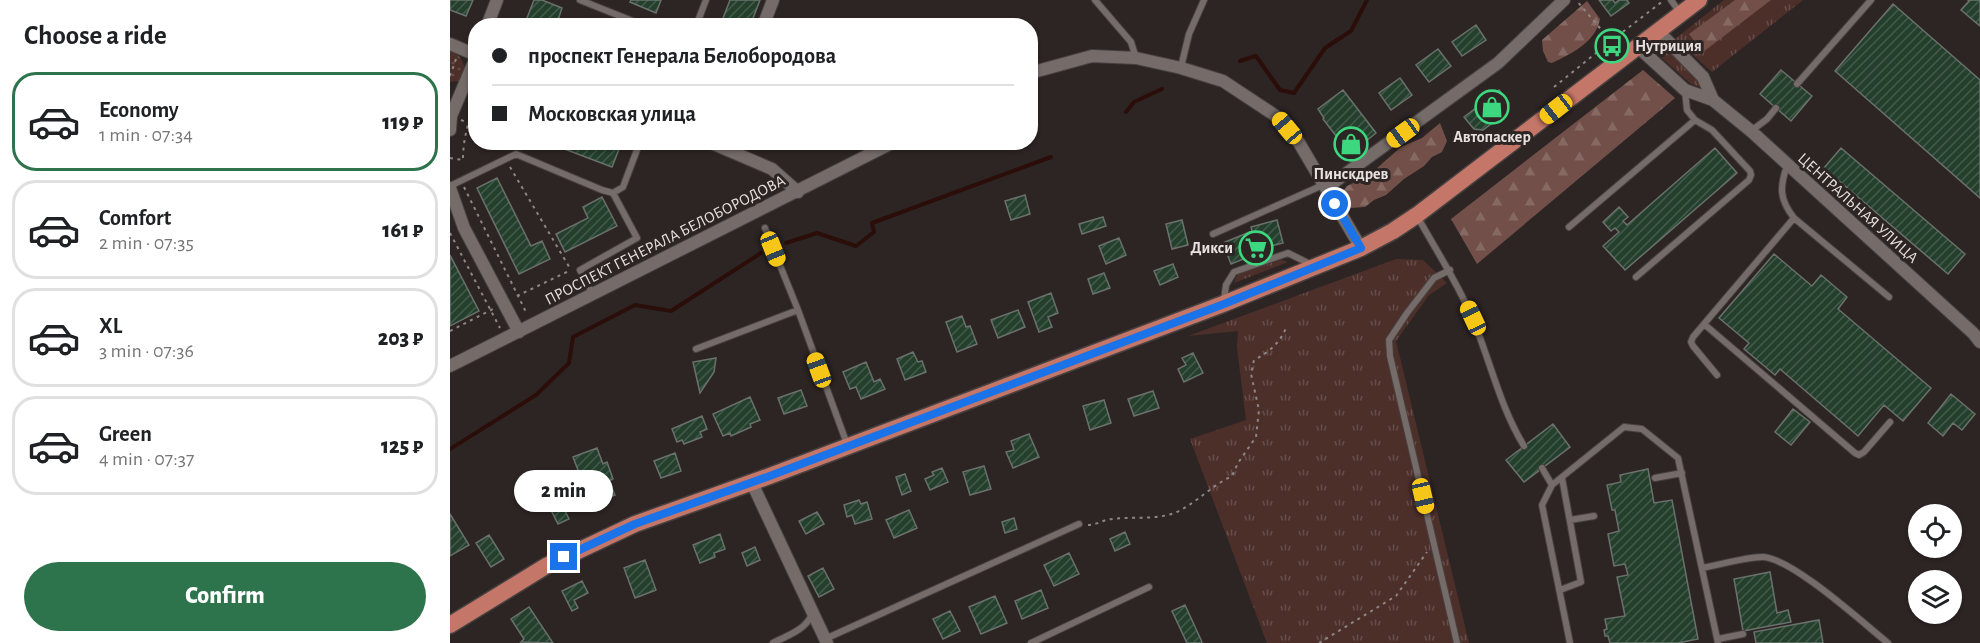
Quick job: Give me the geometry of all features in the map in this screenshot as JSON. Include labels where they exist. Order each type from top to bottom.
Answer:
[{"type":"main road","points":[[450,625],[546,566],[635,524],[752,483],[1224,304],[1361,248],[1417,215],[1658,32],[1676,7],[1699,0]]},
{"type":"street","points":[[490,18],[497,0]]},
{"type":"street","points":[[766,18],[773,0]]},
{"type":"street","points":[[1325,187],[1498,63],[1564,0]]},
{"type":"street","points":[[1658,32],[1703,77],[1713,100]]},
{"type":"street","points":[[1638,47],[1685,90],[1713,100]]},
{"type":"street","points":[[1038,71],[1092,56],[1136,58],[1181,68],[1223,81],[1276,116],[1298,141],[1361,248]]},
{"type":"street","points":[[450,130],[451,116],[468,75]]},
{"type":"street","name":"ЦЕНТРАЛЬНАЯ УЛИЦА","points":[[1713,100],[1751,131],[1973,333],[1980,342]]},
{"type":"street","points":[[729,150],[772,169],[798,192]]},
{"type":"street","name":"ПРОСПЕКТ ГЕНЕРАЛА БЕЛОБОРОДОВА","points":[[450,366],[879,150]]},
{"type":"street","points":[[454,185],[464,228],[519,332]]},
{"type":"street","points":[[752,483],[826,641]]},
{"type":"lane","points":[[580,0],[626,18]]},
{"type":"lane","points":[[602,8],[605,0]]},
{"type":"lane","points":[[699,18],[706,0]]},
{"type":"lane","points":[[1095,0],[1131,42],[1136,58]]},
{"type":"lane","points":[[1181,68],[1189,34],[1204,0]]},
{"type":"lane","points":[[1797,84],[1871,0]]},
{"type":"lane","points":[[1636,277],[1749,180],[1751,175],[1750,171],[1712,130],[1695,120],[1688,110],[1685,90]]},
{"type":"lane","points":[[1751,131],[1767,119],[1776,108]]},
{"type":"lane","points":[[1569,227],[1695,120]]},
{"type":"lane","points":[[454,185],[516,154],[614,193],[623,187],[637,150]]},
{"type":"lane","points":[[1787,166],[1783,177],[1783,203],[1794,218],[1889,297]]},
{"type":"lane","points":[[1213,234],[1325,187]]},
{"type":"lane","points":[[593,295],[580,270],[637,238],[614,193]]},
{"type":"lane","points":[[1417,215],[1450,270],[1473,318],[1513,428],[1524,446]]},
{"type":"lane","points":[[1717,375],[1693,346],[1691,342],[1693,337],[1794,218]]},
{"type":"lane","points":[[765,228],[848,446]]},
{"type":"lane","points":[[1224,304],[1226,285],[1234,272],[1288,253],[1316,267]]},
{"type":"lane","points":[[1450,270],[1434,278],[1389,340],[1390,356],[1457,643]]},
{"type":"lane","points":[[696,350],[798,310]]},
{"type":"lane","points":[[1704,324],[1855,453],[1859,455],[1864,452],[1890,422]]},
{"type":"lane","points":[[1570,643],[1542,505],[1552,485],[1624,426],[1642,429],[1678,458],[1718,641],[1743,634]]},
{"type":"lane","points":[[1542,468],[1552,485]]},
{"type":"lane","points":[[1655,478],[1682,473]]},
{"type":"lane","points":[[1560,590],[1581,582],[1562,478]]},
{"type":"lane","points":[[1570,520],[1594,516]]},
{"type":"lane","points":[[826,641],[1079,524]]},
{"type":"lane","points":[[1702,568],[1763,557],[1784,564],[1804,576],[1888,643]]},
{"type":"lane","points":[[1031,643],[1149,587]]},
{"type":"lane","points":[[773,643],[804,626],[812,614]]},
{"type":"path","points":[[1576,0],[1611,41]]},
{"type":"path","points":[[1554,87],[1664,0]]},
{"type":"path","points":[[450,76],[455,46]]},
{"type":"path","points":[[450,158],[464,160],[468,121]]},
{"type":"path","points":[[505,159],[571,270]]},
{"type":"path","points":[[454,185],[530,319]]},
{"type":"path","points":[[450,233],[502,333]]},
{"type":"path","points":[[1079,524],[1091,525],[1106,520],[1143,516],[1167,517],[1182,510],[1217,483],[1232,476],[1256,437],[1259,410],[1251,374],[1254,360],[1280,340],[1286,328]]},
{"type":"path","points":[[1318,643],[1396,596],[1434,542]]},
{"type":"green space","points":[[1724,0],[1803,0],[1712,72],[1675,39]]},
{"type":"green space","points":[[1735,0],[1771,0],[1703,52],[1689,34]]},
{"type":"green space","points":[[1587,1],[1600,19],[1598,27],[1582,46],[1552,63],[1548,62],[1543,51],[1542,40]]},
{"type":"green space","points":[[1660,43],[1699,78],[1700,87],[1691,84],[1653,50]]},
{"type":"green space","points":[[450,51],[459,56],[464,66],[465,70],[459,81],[450,82]]},
{"type":"green space","points":[[1643,70],[1675,98],[1477,264],[1451,219]]},
{"type":"green space","points":[[1440,123],[1447,141],[1442,152],[1432,157],[1424,166],[1386,195],[1365,207],[1351,208],[1340,196],[1347,186],[1368,176],[1401,147],[1422,138]]},
{"type":"green space","points":[[1396,259],[1423,260],[1447,283],[1429,295],[1396,341],[1469,643],[1267,643],[1190,439],[1246,420],[1237,347],[1238,331],[1188,336]]},
{"type":"green space","points":[[1281,260],[1288,262],[1234,283],[1237,274]]},
{"type":"building","points":[[450,0],[473,0],[466,16],[450,10]]},
{"type":"building","points":[[534,0],[542,0],[562,8],[559,18],[527,18]]},
{"type":"building","points":[[631,0],[661,0],[656,13],[630,2]]},
{"type":"building","points":[[730,0],[760,0],[753,18],[723,18]]},
{"type":"building","points":[[1599,0],[1613,0],[1615,3],[1619,0],[1627,0],[1629,3],[1611,16]]},
{"type":"building","points":[[1968,0],[1980,0],[1980,26],[1961,10]]},
{"type":"building","points":[[1893,4],[1980,80],[1980,198],[1835,71]]},
{"type":"building","points":[[1476,25],[1486,40],[1462,56],[1452,42]]},
{"type":"building","points":[[1438,49],[1451,66],[1429,82],[1416,65]]},
{"type":"building","points":[[1781,70],[1812,96],[1791,121],[1760,94]]},
{"type":"building","points":[[1400,78],[1412,95],[1391,110],[1379,93]]},
{"type":"building","points":[[1343,90],[1376,133],[1350,154],[1318,109]]},
{"type":"building","name":"Автопаскер","points":[[1499,90],[1509,103],[1507,112],[1483,130],[1474,129],[1464,117]]},
{"type":"building","points":[[1715,148],[1737,173],[1625,270],[1603,246],[1619,232],[1615,228],[1611,231],[1603,222],[1619,207],[1628,217],[1623,221],[1627,225]]},
{"type":"building","points":[[1841,148],[1965,254],[1948,274],[1824,168]]},
{"type":"building","points":[[567,150],[619,150],[612,167]]},
{"type":"building","points":[[497,178],[531,246],[542,241],[550,259],[519,274],[477,188]]},
{"type":"building","points":[[1025,195],[1030,214],[1011,220],[1005,201]]},
{"type":"building","points":[[602,197],[617,226],[565,252],[556,234],[588,218],[583,207]]},
{"type":"building","points":[[1103,217],[1106,226],[1082,234],[1079,224]]},
{"type":"building","points":[[1182,220],[1188,245],[1172,249],[1166,224]]},
{"type":"building","points":[[1277,220],[1283,243],[1267,247],[1268,249],[1231,264],[1223,243],[1252,231],[1251,227]]},
{"type":"building","points":[[1119,238],[1126,255],[1106,264],[1099,246]]},
{"type":"building","points":[[1774,254],[1812,286],[1821,275],[1847,297],[1838,309],[1931,388],[1903,421],[1884,405],[1858,436],[1780,369],[1775,375],[1744,349],[1749,343],[1719,318]]},
{"type":"building","points":[[450,255],[479,311],[450,326]]},
{"type":"building","points":[[1173,264],[1178,277],[1160,285],[1154,271]]},
{"type":"building","points":[[1104,273],[1110,288],[1093,294],[1088,279]]},
{"type":"building","points":[[1051,293],[1058,313],[1048,317],[1052,327],[1039,332],[1028,302]]},
{"type":"building","points":[[1018,310],[1025,327],[998,338],[991,320]]},
{"type":"building","points":[[962,316],[966,327],[970,326],[977,344],[957,352],[946,322]]},
{"type":"building","points":[[913,352],[918,362],[922,361],[926,372],[905,380],[897,359]]},
{"type":"building","points":[[1193,353],[1203,373],[1184,382],[1178,369],[1186,365],[1182,358]]},
{"type":"building","points":[[716,358],[714,372],[700,393],[693,362]]},
{"type":"building","points":[[866,362],[874,382],[880,379],[885,389],[861,399],[856,387],[850,389],[843,372]]},
{"type":"building","points":[[801,390],[807,406],[784,414],[778,398]]},
{"type":"building","points":[[1153,391],[1159,408],[1134,416],[1128,399]]},
{"type":"building","points":[[1951,394],[1975,414],[1962,430],[1953,423],[1943,436],[1928,423]]},
{"type":"building","points":[[750,397],[760,420],[731,436],[730,433],[723,436],[713,414]]},
{"type":"building","points":[[1104,400],[1111,423],[1090,430],[1083,406]]},
{"type":"building","points":[[1793,409],[1810,422],[1791,445],[1775,432]]},
{"type":"building","points":[[702,416],[707,429],[700,432],[702,437],[684,444],[682,440],[677,442],[672,429]]},
{"type":"building","points":[[1553,424],[1570,447],[1524,482],[1506,460]]},
{"type":"building","points":[[1029,434],[1039,457],[1013,468],[1006,452],[1014,450],[1011,441]]},
{"type":"building","points":[[597,448],[603,464],[607,462],[613,479],[609,481],[615,495],[591,504],[573,457]]},
{"type":"building","points":[[675,453],[681,471],[661,478],[654,461]]},
{"type":"building","points":[[984,466],[991,489],[970,495],[963,472]]},
{"type":"building","points":[[942,468],[948,482],[930,490],[925,479],[934,475],[932,472]]},
{"type":"building","points":[[1648,469],[1654,503],[1672,500],[1698,639],[1678,643],[1610,643],[1608,636],[1605,636],[1604,630],[1607,629],[1605,619],[1625,616],[1617,577],[1628,575],[1625,564],[1614,566],[1608,534],[1619,531],[1607,485],[1621,482],[1620,475]]},
{"type":"building","points":[[905,474],[911,491],[902,495],[896,477]]},
{"type":"building","points":[[859,500],[861,504],[867,502],[872,519],[855,524],[852,515],[847,517],[844,505]]},
{"type":"building","points":[[561,503],[569,519],[558,524],[550,508]]},
{"type":"building","points":[[909,510],[917,528],[894,538],[886,520]]},
{"type":"building","points":[[817,512],[824,524],[806,534],[799,521]]},
{"type":"building","points":[[450,514],[469,545],[450,556]]},
{"type":"building","points":[[1014,518],[1017,529],[1005,533],[1002,522]]},
{"type":"building","points":[[1125,532],[1130,544],[1115,551],[1110,539]]},
{"type":"building","points":[[720,534],[725,549],[714,553],[715,557],[700,563],[693,545]]},
{"type":"building","points":[[489,535],[504,559],[491,567],[476,543]]},
{"type":"building","points":[[755,547],[760,560],[747,566],[742,553]]},
{"type":"building","points":[[1069,553],[1079,574],[1054,586],[1044,565]]},
{"type":"building","points":[[645,560],[656,590],[635,598],[624,568]]},
{"type":"building","points":[[823,568],[834,589],[819,597],[808,576]]},
{"type":"building","points":[[1770,572],[1777,613],[1788,610],[1791,622],[1743,631],[1734,579]]},
{"type":"building","points":[[582,581],[588,593],[574,600],[578,608],[572,611],[562,591]]},
{"type":"building","points":[[1041,590],[1048,608],[1022,619],[1015,601]]},
{"type":"building","points":[[995,596],[1007,623],[981,634],[969,607]]},
{"type":"building","points":[[1185,605],[1202,642],[1187,643],[1172,611]]},
{"type":"building","points":[[529,607],[553,643],[521,642],[524,639],[511,619]]},
{"type":"building","points":[[950,611],[960,631],[943,639],[933,619]]},
{"type":"building","points":[[1819,620],[1823,643],[1756,643],[1754,632]]},
{"type":"waterway","points":[[1240,61],[1256,56],[1280,90],[1294,93],[1325,48],[1351,31],[1367,0]]},
{"type":"waterway","points":[[1126,112],[1134,102],[1162,89]]},
{"type":"waterway","points":[[786,243],[817,233],[856,246],[874,232],[872,223],[1051,157]]},
{"type":"waterway","points":[[450,449],[536,395],[569,363],[573,337],[635,305],[671,311],[761,253]]},
{"type":"place","name":"Нутриция","points":[[1612,46]]},
{"type":"place","name":"Автопаскер","points":[[1492,107]]},
{"type":"place","name":"Пинскдрев","points":[[1351,144]]},
{"type":"place","name":"Дикси","points":[[1256,248]]},
{"type":"route","points":[[564,557],[635,524],[911,423],[1224,304],[1361,248],[1335,204]]}]
